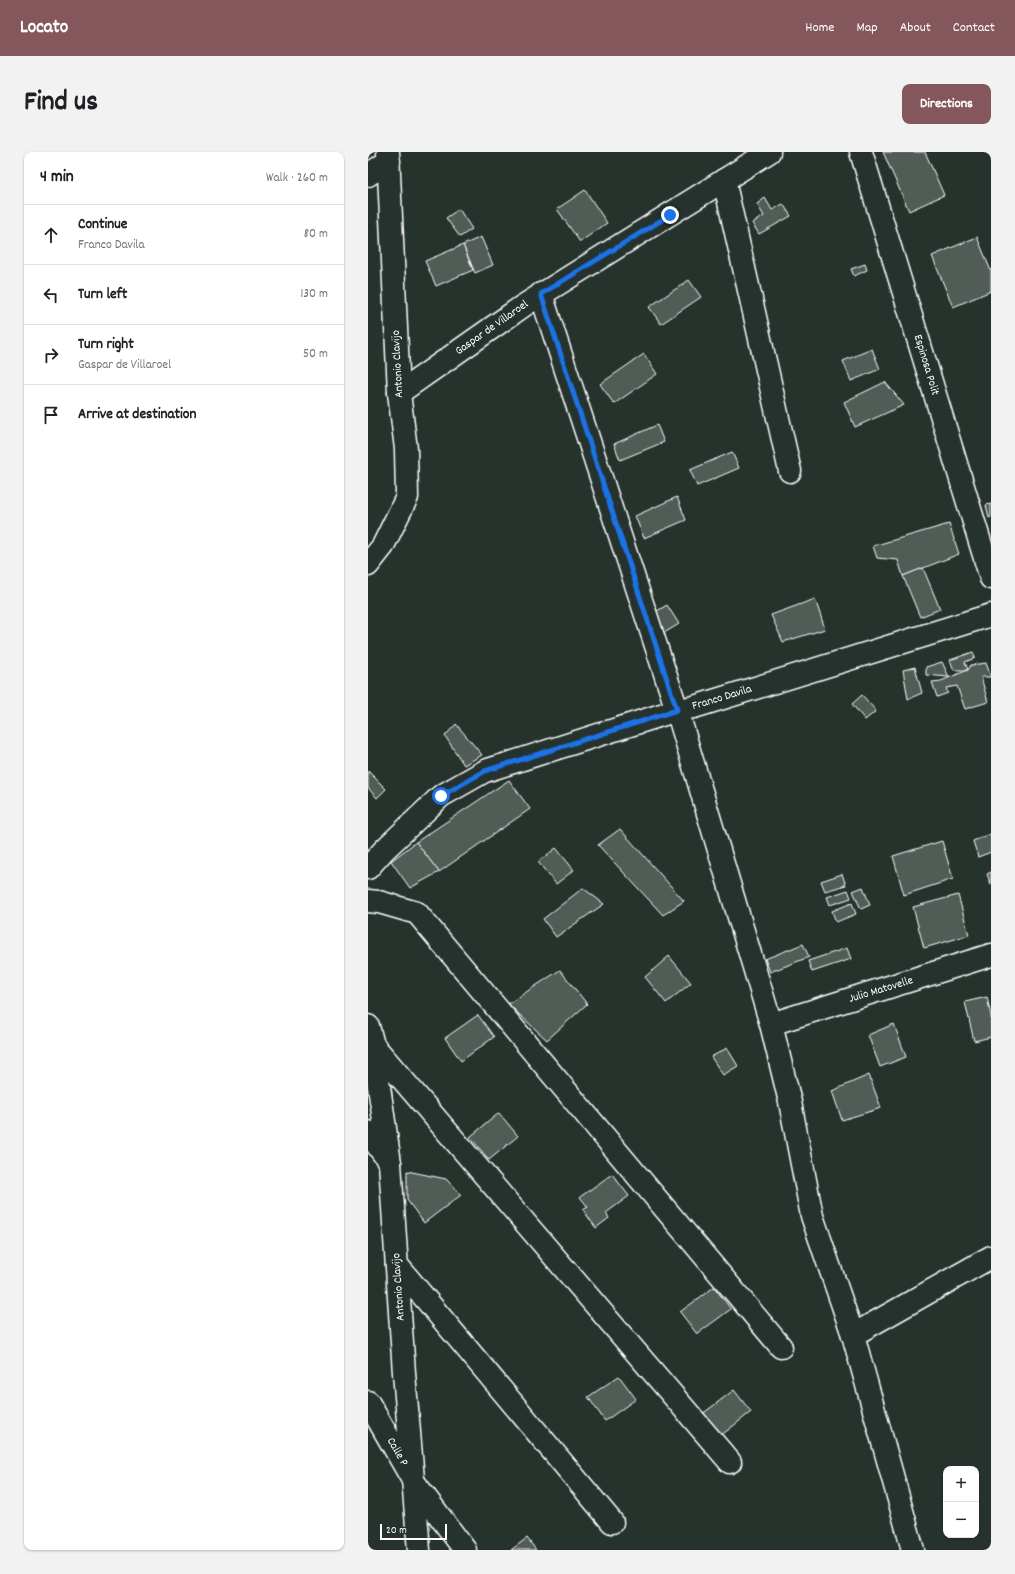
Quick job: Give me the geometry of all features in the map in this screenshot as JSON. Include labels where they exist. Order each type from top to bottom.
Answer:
[{"type":"street","name":"Gaspar de Villaroel","points":[[399,392],[541,294],[769,152]]},
{"type":"street","name":"Espinosa Polit","points":[[861,152],[991,578]]},
{"type":"street","points":[[368,175],[388,157]]},
{"type":"street","name":"Antonio Clavijo","points":[[368,565],[383,546],[407,497],[406,449],[399,392],[388,157]]},
{"type":"street","points":[[724,180],[790,471]]},
{"type":"street","points":[[541,294],[677,710],[772,1024],[790,1102],[812,1216],[853,1335],[913,1550]]},
{"type":"street","name":"Franco Davila","points":[[368,868],[384,850],[441,796],[485,771],[677,710],[694,707],[991,615]]},
{"type":"street","points":[[368,901],[380,902],[417,913],[781,1347]]},
{"type":"street","name":"Julio Matovelle","points":[[772,1024],[991,955]]},
{"type":"street","points":[[371,1035],[730,1462]]},
{"type":"street","name":"Antonio Clavijo","points":[[371,1035],[390,1162],[404,1373],[419,1550]]},
{"type":"street","points":[[368,1132],[390,1162]]},
{"type":"street","points":[[853,1335],[991,1257]]},
{"type":"street","points":[[398,1265],[612,1522]]},
{"type":"street","name":"Calle P","points":[[368,1402],[414,1482],[465,1550]]},
{"type":"building","points":[[883,152],[925,152],[944,195],[909,211]]},
{"type":"building","points":[[585,190],[607,223],[580,242],[557,209]]},
{"type":"building","points":[[765,198],[772,210],[783,204],[791,216],[759,234],[752,223],[764,216],[757,204]]},
{"type":"building","points":[[459,209],[472,229],[460,237],[446,218]]},
{"type":"building","points":[[481,237],[493,265],[475,273],[463,245]]},
{"type":"building","points":[[977,237],[991,271],[991,291],[953,307],[932,256]]},
{"type":"building","points":[[463,245],[473,270],[436,286],[425,261]]},
{"type":"building","points":[[865,264],[867,270],[854,276],[851,269]]},
{"type":"building","points":[[689,280],[701,297],[661,324],[649,307]]},
{"type":"building","points":[[872,349],[880,369],[851,381],[843,361]]},
{"type":"building","points":[[644,354],[657,374],[614,404],[600,384]]},
{"type":"building","points":[[885,382],[904,405],[855,427],[844,402]]},
{"type":"building","points":[[657,425],[664,442],[620,460],[614,444]]},
{"type":"building","points":[[732,452],[739,468],[697,486],[690,470]]},
{"type":"building","points":[[677,497],[686,520],[644,538],[635,516]]},
{"type":"building","points":[[991,504],[991,517],[989,518],[986,505]]},
{"type":"building","points":[[949,524],[959,554],[903,576],[898,560],[877,558],[873,546]]},
{"type":"building","points":[[923,568],[940,609],[920,617],[903,576]]},
{"type":"building","points":[[815,599],[825,629],[783,642],[771,615]]},
{"type":"building","points":[[667,605],[679,624],[664,633],[652,614]]},
{"type":"building","points":[[973,652],[975,658],[965,662],[968,670],[954,670],[950,660]]},
{"type":"building","points":[[942,662],[949,677],[926,675],[926,667]]},
{"type":"building","points":[[986,663],[991,677],[981,677],[988,702],[965,709],[957,686],[946,688],[948,693],[937,697],[932,682],[941,681],[968,670],[971,665]]},
{"type":"building","points":[[915,667],[922,693],[908,699],[903,670]]},
{"type":"building","points":[[862,695],[876,711],[865,720],[852,704]]},
{"type":"building","points":[[456,724],[482,755],[464,765],[445,736]]},
{"type":"building","points":[[368,771],[386,789],[377,798],[368,788]]},
{"type":"building","points":[[509,780],[530,809],[439,872],[416,842]]},
{"type":"building","points":[[620,829],[684,901],[663,915],[598,845]]},
{"type":"building","points":[[991,834],[991,852],[978,857],[973,841]]},
{"type":"building","points":[[942,841],[953,879],[904,895],[893,856]]},
{"type":"building","points":[[416,842],[439,872],[410,888],[391,861]]},
{"type":"building","points":[[556,848],[574,870],[556,884],[538,862]]},
{"type":"building","points":[[991,872],[991,885],[987,874]]},
{"type":"building","points":[[842,874],[846,885],[825,891],[821,881]]},
{"type":"building","points":[[863,887],[870,905],[861,909],[853,891]]},
{"type":"building","points":[[583,888],[604,904],[556,937],[543,919]]},
{"type":"building","points":[[848,890],[851,898],[830,905],[827,897]]},
{"type":"building","points":[[958,895],[969,935],[924,948],[913,907]]},
{"type":"building","points":[[852,903],[856,914],[836,922],[832,911]]},
{"type":"building","points":[[803,944],[809,957],[770,972],[765,959]]},
{"type":"building","points":[[847,948],[851,959],[812,972],[808,961]]},
{"type":"building","points":[[669,956],[691,983],[666,1003],[645,977]]},
{"type":"building","points":[[560,970],[587,1004],[547,1040],[508,1004]]},
{"type":"building","points":[[987,997],[991,1016],[991,1037],[974,1041],[965,1002]]},
{"type":"building","points":[[478,1015],[494,1037],[461,1061],[445,1038]]},
{"type":"building","points":[[894,1024],[906,1057],[880,1067],[868,1035]]},
{"type":"building","points":[[727,1048],[738,1066],[723,1075],[711,1057]]},
{"type":"building","points":[[869,1075],[881,1108],[842,1120],[832,1091]]},
{"type":"building","points":[[499,1113],[518,1136],[489,1160],[470,1137]]},
{"type":"building","points":[[407,1171],[446,1179],[461,1195],[424,1223],[407,1200]]},
{"type":"building","points":[[612,1174],[629,1196],[606,1213],[609,1218],[596,1228],[583,1210],[588,1207],[580,1197]]},
{"type":"building","points":[[714,1287],[731,1309],[697,1334],[680,1312]]},
{"type":"building","points":[[619,1376],[636,1399],[605,1421],[588,1397]]},
{"type":"building","points":[[734,1390],[751,1412],[719,1437],[701,1415]]},
{"type":"building","points":[[527,1538],[536,1550],[511,1550]]},
{"type":"route","points":[[441,796],[485,771],[677,710],[541,294],[670,215]]}]
